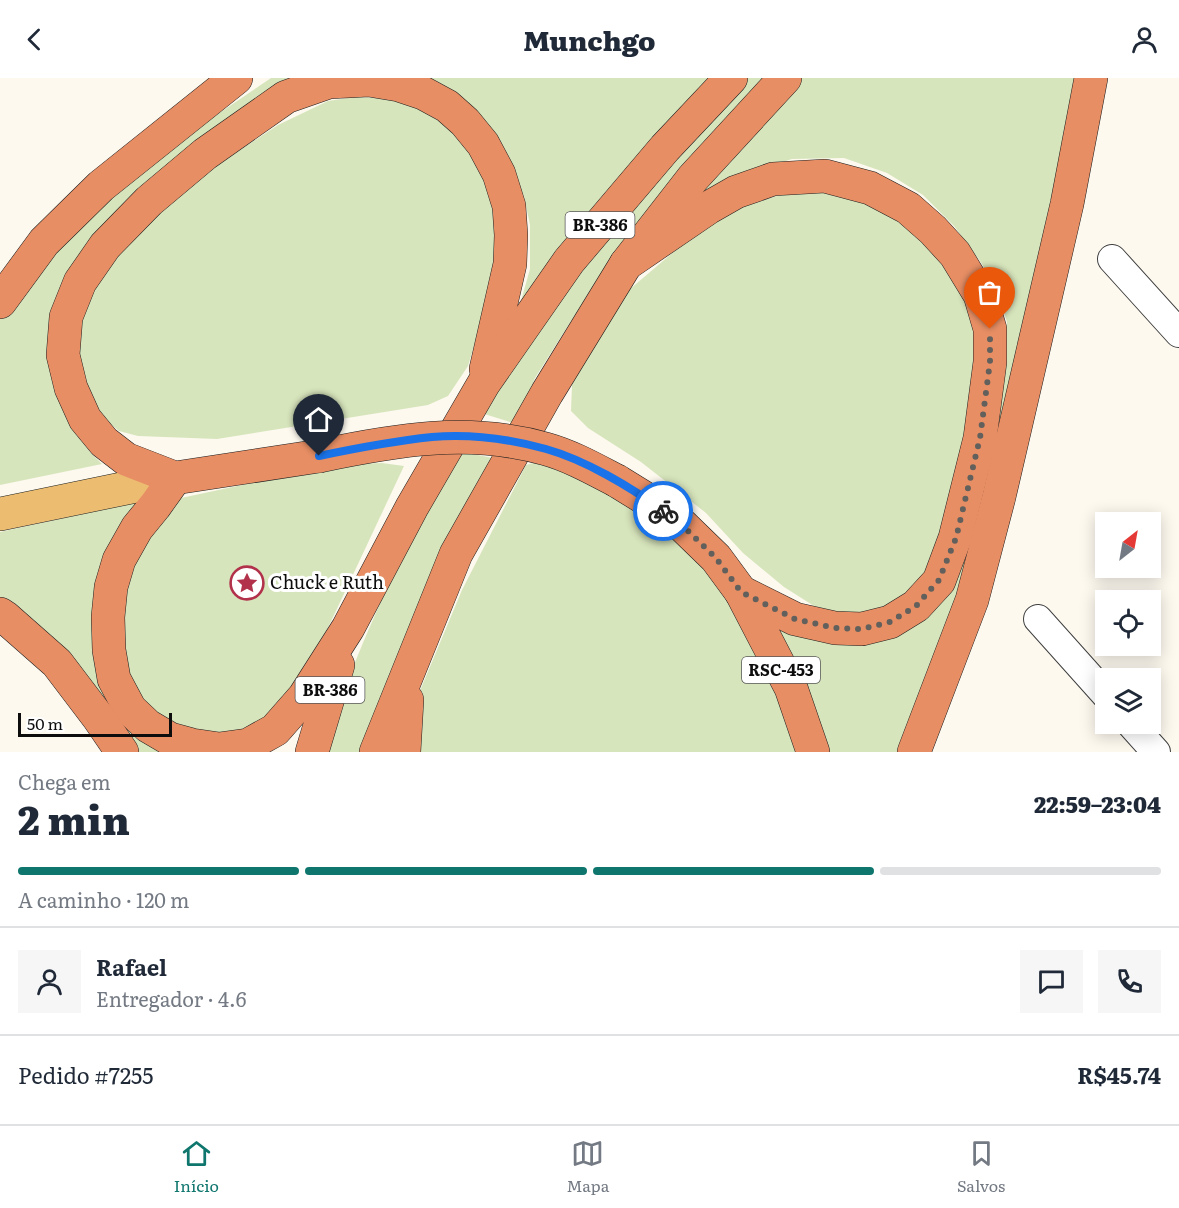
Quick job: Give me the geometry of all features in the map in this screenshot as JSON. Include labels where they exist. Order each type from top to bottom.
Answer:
[{"type":"highway","points":[[0,302],[44,242],[101,186],[236,78]]},
{"type":"highway","name":"BR-386","points":[[312,752],[348,628],[412,507],[483,383],[569,261],[665,148],[731,78]]},
{"type":"highway","name":"BR-386","points":[[376,752],[456,554],[547,393],[626,264],[693,178],[784,78]]},
{"type":"highway","points":[[915,752],[972,600],[999,497],[1067,204],[1091,78]]},
{"type":"highway","points":[[348,628],[304,697],[275,730],[248,745],[219,748],[192,745],[170,739],[148,726],[130,709],[114,680],[109,650],[108,617],[111,587],[119,560],[136,528],[175,478],[126,459],[104,442],[85,419],[71,388],[63,355],[66,316],[80,282],[105,246],[149,201],[206,154],[286,97],[329,82],[369,80],[399,85],[423,93],[447,106],[465,122],[483,144],[499,174],[509,206],[510,264],[483,383]]},
{"type":"highway","points":[[626,264],[708,208],[736,192],[773,179],[825,176],[870,188],[908,208],[955,254],[980,295],[990,329],[990,362],[980,438],[956,538],[939,580],[916,606],[890,622],[861,629],[835,628],[795,619],[741,592]]},
{"type":"highway","name":"RSC-453","points":[[175,478],[319,456],[377,444],[434,437],[504,440],[547,449],[582,463],[651,502],[682,525],[716,558],[741,592],[790,688],[813,752]]},
{"type":"highway","points":[[0,614],[57,663],[122,752]]},
{"type":"highway","points":[[404,752],[406,704],[415,656]]},
{"type":"main road","points":[[0,514],[175,478]]},
{"type":"street","points":[[1112,259],[1177,327]]},
{"type":"street","points":[[1038,619],[1095,683]]},
{"type":"street","points":[[1140,734],[1156,752]]},
{"type":"green space","points":[[271,78],[311,78],[59,289],[82,440],[102,464],[0,485],[0,319],[6,307],[53,245],[169,147]]},
{"type":"green space","points":[[409,78],[718,78],[515,322],[530,269],[530,225],[524,196],[509,165]]},
{"type":"green space","points":[[746,78],[771,78],[645,217],[571,321],[535,378],[516,424],[478,412],[576,273]]},
{"type":"green space","points":[[799,78],[1083,78],[992,510],[899,752],[826,752],[771,621],[918,613],[1002,371],[1007,322],[997,289],[954,226],[923,195],[887,173],[844,158],[792,159],[751,172],[689,199]]},
{"type":"green space","points":[[354,97],[386,98],[414,105],[455,131],[474,153],[495,196],[497,268],[468,366],[448,396],[428,405],[217,439],[138,436],[119,431],[108,422],[83,388],[74,359],[81,302],[98,274],[154,214],[219,164],[278,125],[328,101]]},
{"type":"green space","points":[[826,190],[864,198],[898,217],[947,265],[980,329],[957,499],[915,596],[862,618],[814,606],[784,587],[743,553],[706,513],[641,462],[588,428],[571,411],[572,385],[589,346],[623,295],[690,238],[740,207],[784,194]]},
{"type":"green space","points":[[458,451],[493,458],[364,752],[324,752],[336,713],[366,635],[400,560]]},
{"type":"green space","points":[[541,461],[568,471],[642,512],[680,544],[719,582],[806,752],[409,752],[419,693],[462,590],[526,465]]},
{"type":"green space","points":[[382,463],[404,466],[302,681],[275,716],[228,738],[177,729],[140,700],[120,650],[121,589],[158,514],[181,498],[316,469]]},
{"type":"green space","points":[[146,500],[95,623],[175,752],[131,752],[0,598],[0,532]]},
{"type":"way so far","points":[[663,511],[682,525],[716,558],[741,592],[795,619],[835,628],[861,629],[890,622],[916,606],[939,580],[956,538],[980,438],[990,362],[990,329]]},
{"type":"place","name":"Chuck e Ruth","points":[[247,583]]},
{"type":"route","points":[[319,456],[377,444],[434,437],[504,440],[547,449],[582,463],[617,481],[663,511]]}]
